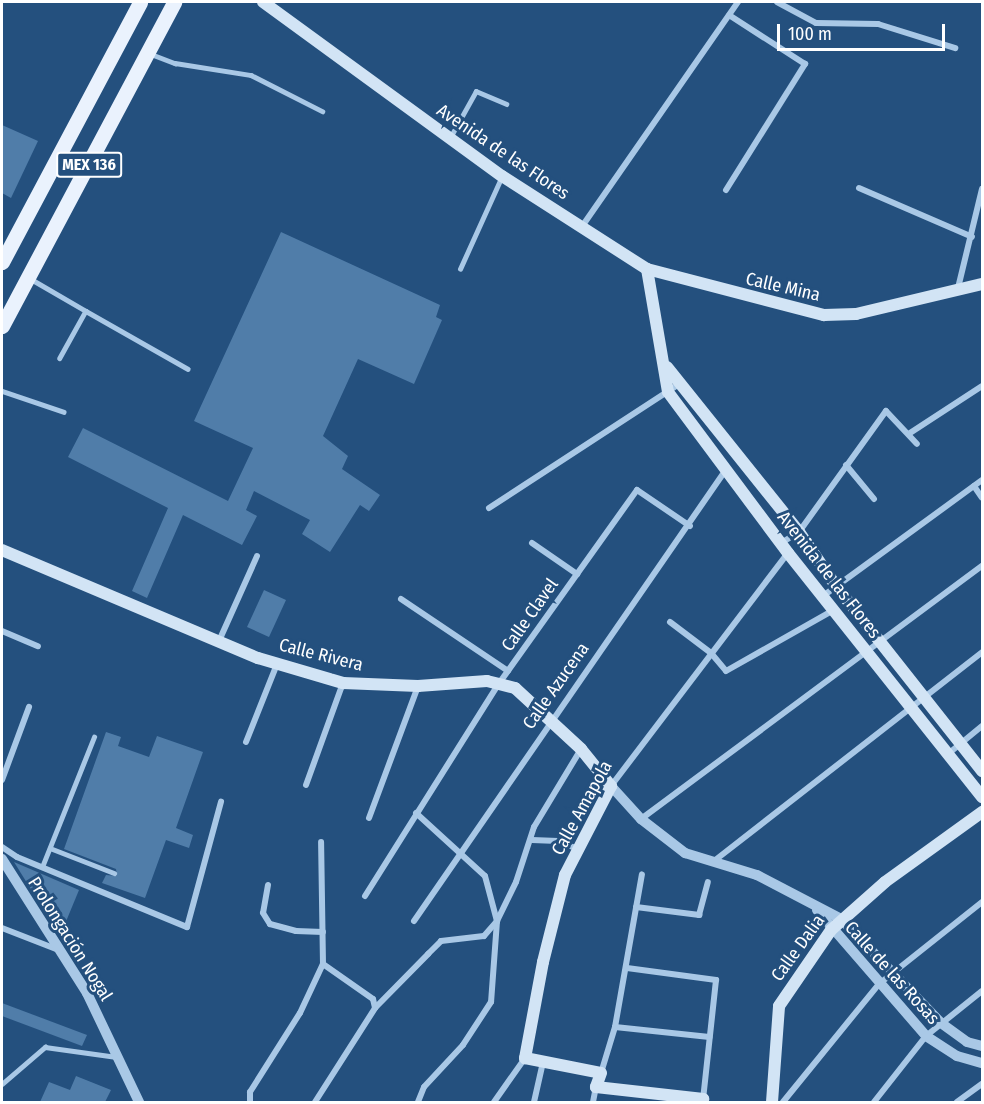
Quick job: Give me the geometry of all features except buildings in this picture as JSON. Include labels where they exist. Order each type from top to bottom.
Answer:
[{"type":"main road","name":"MEX 136","points":[[2,262],[140,2]]},
{"type":"main road","name":"MEX 136","points":[[2,327],[174,2]]},
{"type":"main road","name":"Avenida de las Flores","points":[[263,2],[502,176],[583,225],[647,269],[666,366],[668,392],[784,548],[982,797]]},
{"type":"main road","name":"Calle Mina","points":[[647,269],[824,315],[856,314],[982,284]]},
{"type":"main road","name":"Avenida de las Flores","points":[[666,366],[759,485],[799,532],[880,644],[982,771]]},
{"type":"main road","name":"Calle Rivera","points":[[2,550],[219,641],[277,663],[343,683],[418,686],[504,677]]},
{"type":"main road","points":[[504,677],[581,749],[610,786]]},
{"type":"main road","name":"Calle Amapola","points":[[525,1058],[562,886],[610,786]]},
{"type":"main road","name":"Calle Dalia","points":[[772,1102],[779,1006],[831,930],[885,882],[982,812]]},
{"type":"main road","points":[[525,1058],[601,1073],[596,1087],[703,1101]]},
{"type":"street","points":[[583,225],[738,2]]},
{"type":"street","points":[[777,2],[816,23],[878,24],[955,48]]},
{"type":"street","points":[[726,190],[805,64],[729,15]]},
{"type":"street","points":[[859,188],[972,237]]},
{"type":"street","points":[[958,288],[982,189]]},
{"type":"street","points":[[489,508],[679,384]]},
{"type":"street","points":[[910,433],[982,386]]},
{"type":"street","points":[[784,548],[799,532],[886,411],[910,433],[917,444]]},
{"type":"street","points":[[846,465],[874,499]]},
{"type":"street","name":"Calle Azucena","points":[[414,921],[463,853],[550,719],[690,526],[725,471]]},
{"type":"street","points":[[823,596],[982,480]]},
{"type":"street","points":[[744,495],[759,485]]},
{"type":"street","points":[[974,486],[982,498]]},
{"type":"street","name":"Calle Clavel","points":[[365,896],[504,677],[638,490],[690,526]]},
{"type":"street","points":[[532,543],[577,574]]},
{"type":"street","name":"Calle Amapola","points":[[610,786],[711,653],[784,548]]},
{"type":"street","points":[[219,641],[257,556]]},
{"type":"street","points":[[641,819],[868,653],[982,566]]},
{"type":"street","points":[[401,598],[504,677]]},
{"type":"street","points":[[670,622],[711,653],[726,671],[834,609]]},
{"type":"street","points":[[2,632],[38,646]]},
{"type":"street","points":[[714,862],[982,652]]},
{"type":"street","points":[[246,742],[277,663]]},
{"type":"street","points":[[306,785],[343,683]]},
{"type":"street","points":[[369,818],[418,686]]},
{"type":"street","points":[[2,780],[29,707]]},
{"type":"street","points":[[948,754],[982,726]]},
{"type":"street","points":[[315,1102],[375,1008],[441,941],[484,936],[497,921],[532,840],[534,827],[581,749]]},
{"type":"street","name":"Calle de las Rosas","points":[[610,786],[641,819],[685,853],[757,875],[817,910],[842,919],[941,1023],[966,1041],[982,1046]]},
{"type":"street","points":[[2,847],[42,867],[187,927],[221,802]]},
{"type":"street","points":[[416,813],[463,853],[485,876],[497,921],[491,1002],[464,1045],[424,1087],[418,1102]]},
{"type":"street","points":[[532,840],[558,841],[578,849]]},
{"type":"street","points":[[250,1102],[250,1092],[300,1014],[323,964],[321,842]]},
{"type":"street","name":"Prolongación Nogal","points":[[2,859],[56,949],[87,993],[139,1102]]},
{"type":"street","points":[[601,1073],[615,1027],[642,874]]},
{"type":"street","points":[[636,907],[699,915],[708,882]]},
{"type":"street","points":[[268,885],[264,918],[283,929],[322,932]]},
{"type":"street","points":[[783,1102],[879,984],[982,902]]},
{"type":"street","name":"Calle de las Rosas","points":[[817,910],[831,930],[926,1036],[957,1056],[982,1063]]},
{"type":"street","points":[[2,928],[56,949]]},
{"type":"street","points":[[323,964],[373,999],[375,1008]]},
{"type":"street","points":[[627,968],[716,980],[703,1101]]},
{"type":"street","points":[[874,1102],[926,1036],[982,991]]},
{"type":"street","points":[[615,1027],[709,1037]]},
{"type":"street","points":[[494,1102],[525,1058]]},
{"type":"street","points":[[534,1102],[543,1062]]},
{"type":"street","points":[[957,1102],[982,1084]]},
{"type":"street","points":[[593,1102],[596,1087]]},
{"type":"lane","points":[[148,53],[175,63],[251,75],[322,111]]},
{"type":"lane","points":[[449,139],[477,91],[506,104]]},
{"type":"lane","points":[[460,269],[502,176]]},
{"type":"lane","points":[[28,278],[188,369]]},
{"type":"lane","points":[[60,358],[86,311]]},
{"type":"lane","points":[[2,391],[64,412]]},
{"type":"lane","points":[[42,867],[94,737]]},
{"type":"lane","points":[[50,848],[114,873]]},
{"type":"lane","points":[[2,1084],[45,1047],[118,1057]]}]
